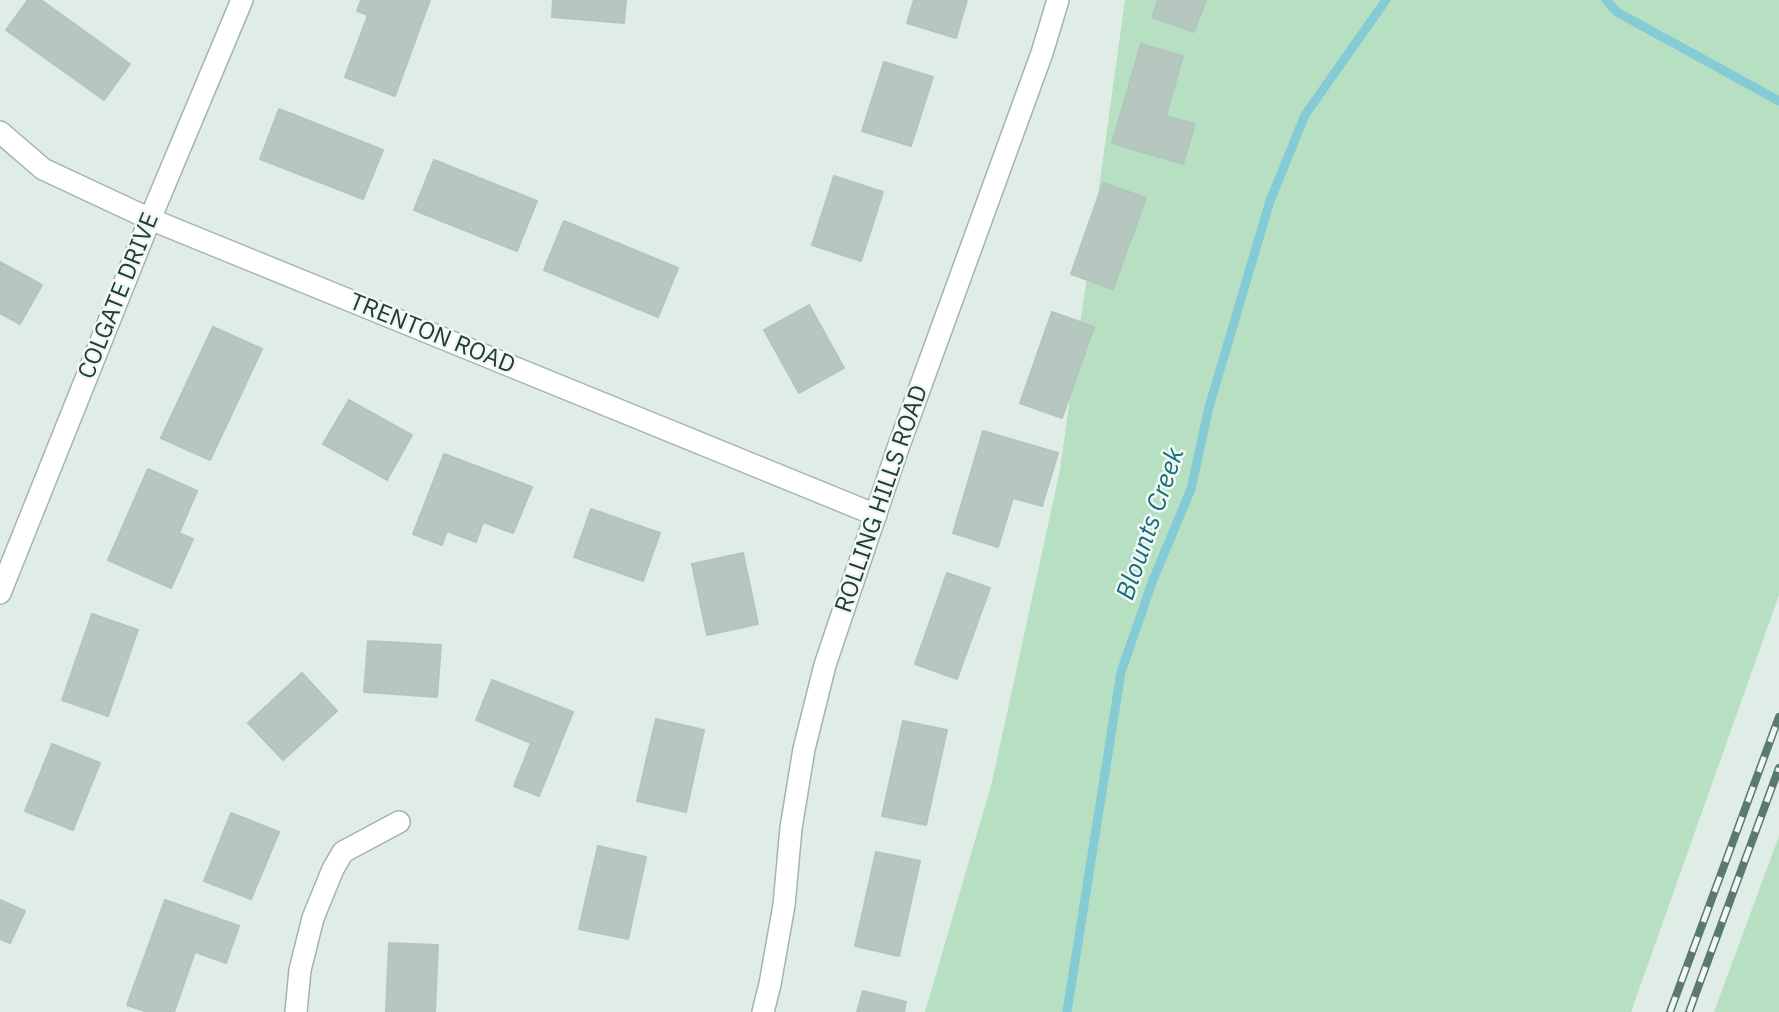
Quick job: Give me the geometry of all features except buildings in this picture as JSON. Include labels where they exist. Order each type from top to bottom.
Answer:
[{"type":"street","name":"COLGATE DRIVE","points":[[0,593],[150,219],[242,0]]},
{"type":"street","name":"ROLLING HILLS ROAD","points":[[763,1012],[771,984],[784,905],[791,828],[804,749],[825,665],[1042,53],[1058,0]]},
{"type":"street","name":"TRENTON ROAD","points":[[0,132],[43,169],[150,219],[876,515]]},
{"type":"street","points":[[296,1012],[300,970],[313,918],[333,869],[343,852],[399,822]]},
{"type":"green space","points":[[1125,0],[1779,0],[1779,595],[1631,1012],[925,1012],[992,782],[1060,470]]},
{"type":"green space","points":[[1779,836],[1779,1012],[1714,1012]]},
{"type":"waterway","name":"Blounts Creek","points":[[1067,1012],[1121,672],[1153,580],[1191,489],[1209,407],[1270,201],[1305,115],[1386,0]]},
{"type":"waterway","points":[[1606,0],[1617,12],[1779,101]]},
{"type":"railway","points":[[1670,1012],[1779,717]]},
{"type":"railway","points":[[1689,1012],[1779,768]]}]
